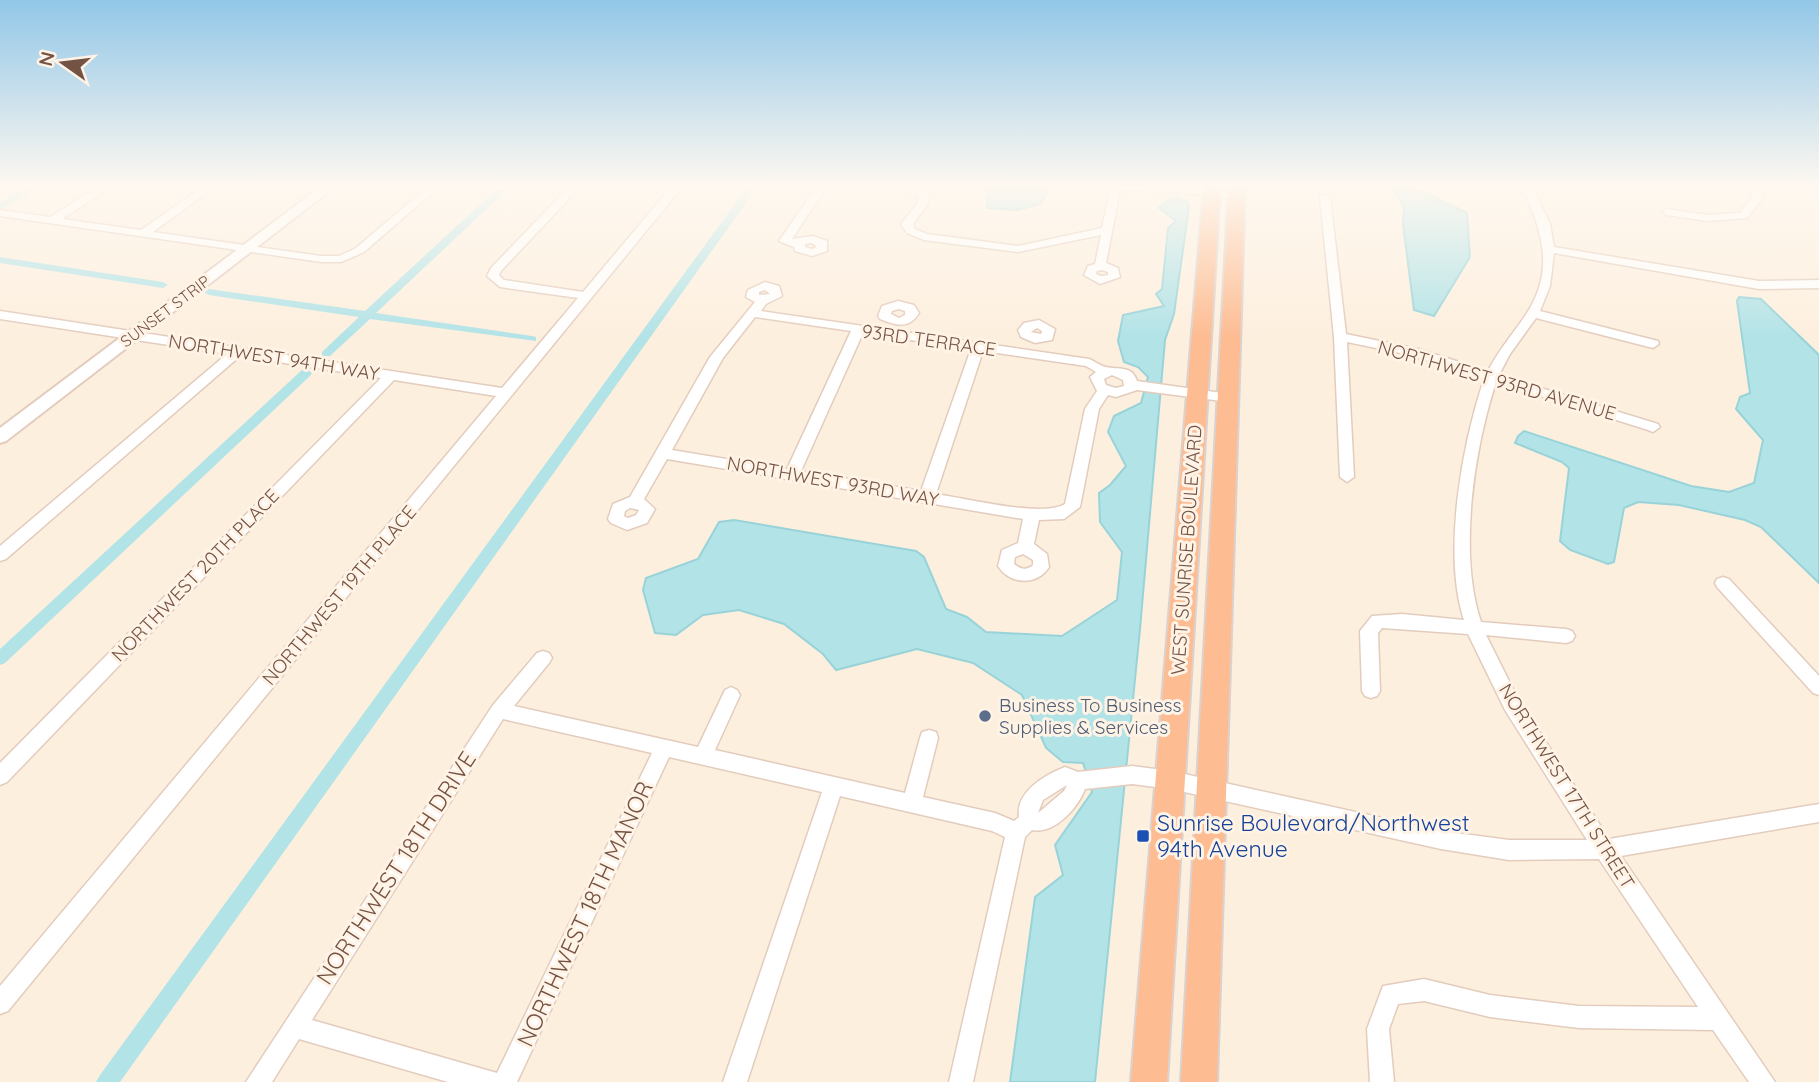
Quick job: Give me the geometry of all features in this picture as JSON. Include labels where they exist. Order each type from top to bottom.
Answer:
[{"type":"highway","name":"WEST SUNRISE BOULEVARD","points":[[1149,1082],[1209,236]]},
{"type":"highway","name":"WEST SUNRISE BOULEVARD","points":[[1199,1082],[1235,236]]},
{"type":"street","points":[[161,236],[321,260],[341,258],[360,250],[376,236]]},
{"type":"street","name":"SUNSET STRIP","points":[[0,437],[134,335],[253,236]]},
{"type":"street","name":"SUNSET STRIP","points":[[0,420],[117,332],[256,236]]},
{"type":"street","points":[[527,236],[495,270],[494,276],[500,284],[587,296]]},
{"type":"street","name":"NORTHWEST 19TH PLACE","points":[[0,1003],[636,236]]},
{"type":"street","points":[[789,236],[785,242],[798,245]]},
{"type":"street","points":[[923,236],[1018,249],[1077,236]]},
{"type":"street","points":[[1100,265],[1106,236]]},
{"type":"street","points":[[1329,236],[1340,337],[1347,477]]},
{"type":"street","name":"NORTHWEST 17TH STREET","points":[[1546,236],[1548,250],[1545,284],[1533,313],[1505,351],[1492,376],[1480,410],[1462,524],[1465,584],[1476,629],[1509,702],[1763,1082]]},
{"type":"street","points":[[1548,250],[1759,285],[1816,287]]},
{"type":"street","points":[[635,502],[717,357],[762,301]]},
{"type":"street","name":"93RD TERRACE","points":[[752,313],[1089,363],[1105,372],[1126,375],[1137,386]]},
{"type":"street","points":[[1533,313],[1653,344]]},
{"type":"street","points":[[0,326],[7,316]]},
{"type":"street","name":"NORTHWEST 94TH WAY","points":[[7,316],[507,393]]},
{"type":"street","points":[[889,335],[894,322]]},
{"type":"street","points":[[792,475],[858,330]]},
{"type":"street","name":"NORTHWEST 93RD AVENUE","points":[[1340,337],[1413,352],[1653,427]]},
{"type":"street","points":[[1031,355],[1035,339]]},
{"type":"street","points":[[927,497],[978,348]]},
{"type":"street","points":[[0,555],[237,352]]},
{"type":"street","points":[[1105,372],[1096,380],[1104,391],[1122,393],[1137,386],[1230,398]]},
{"type":"street","name":"NORTHWEST 20TH PLACE","points":[[0,776],[391,375]]},
{"type":"street","name":"NORTHWEST 93RD WAY","points":[[662,453],[1032,515],[1059,515],[1072,507],[1092,409],[1104,391]]},
{"type":"street","points":[[1024,548],[1032,515]]},
{"type":"street","points":[[1723,583],[1819,688]]},
{"type":"street","points":[[1371,691],[1369,631],[1378,621],[1566,636]]},
{"type":"street","name":"NORTHWEST 18TH DRIVE","points":[[258,1082],[499,710],[543,658]]},
{"type":"street","points":[[703,756],[731,695]]},
{"type":"street","points":[[499,710],[995,822],[1023,826],[1042,823],[1072,797],[1081,780],[1132,775],[1171,780],[1441,841],[1509,850],[1605,849],[1816,817]]},
{"type":"street","points":[[912,802],[929,738]]},
{"type":"street","name":"NORTHWEST 18TH MANOR","points":[[505,1082],[664,747]]},
{"type":"street","points":[[736,1082],[834,785]]},
{"type":"street","points":[[961,1082],[1023,826]]},
{"type":"street","points":[[1382,1082],[1378,1029],[1391,994],[1424,990],[1490,1006],[1579,1017],[1719,1019]]},
{"type":"street","points":[[294,1026],[489,1082]]},
{"type":"water","points":[[1167,236],[1185,236],[1174,314],[1165,340],[1140,629],[1095,1082],[1010,1082],[1035,897],[1063,875],[1055,845],[1092,792],[1083,763],[1063,762],[1046,748],[1022,695],[973,663],[917,649],[836,670],[823,654],[784,624],[739,610],[703,615],[676,635],[655,633],[643,590],[646,578],[698,559],[719,522],[734,520],[916,551],[924,557],[946,609],[967,617],[986,632],[1062,636],[1117,600],[1122,552],[1100,522],[1099,493],[1110,485],[1126,466],[1108,432],[1114,416],[1141,403],[1148,377],[1138,367],[1124,362],[1118,341],[1123,315],[1164,306],[1156,294],[1162,289]]},
{"type":"water","points":[[1405,236],[1469,236],[1470,257],[1434,316],[1414,310]]},
{"type":"water","points":[[1739,297],[1761,299],[1819,355],[1819,583],[1761,527],[1745,520],[1679,505],[1638,502],[1624,508],[1614,562],[1608,564],[1570,550],[1560,541],[1569,468],[1562,462],[1515,443],[1524,431],[1691,486],[1729,492],[1754,483],[1763,440],[1736,409],[1740,397],[1750,393],[1737,301]]},
{"type":"waterway","points":[[368,315],[452,236]]},
{"type":"waterway","points":[[107,1082],[717,236]]},
{"type":"waterway","points":[[0,260],[163,285]]},
{"type":"waterway","points":[[209,292],[368,315]]},
{"type":"waterway","points":[[326,354],[368,315]]},
{"type":"waterway","points":[[368,315],[532,339]]},
{"type":"waterway","points":[[0,659],[306,373]]},
{"type":"place","name":"Business To Business Supplies & Services","points":[[985,716]]},
{"type":"place","name":"Sunrise Boulevard/Northwest 94th Avenue","points":[[1143,836]]}]
